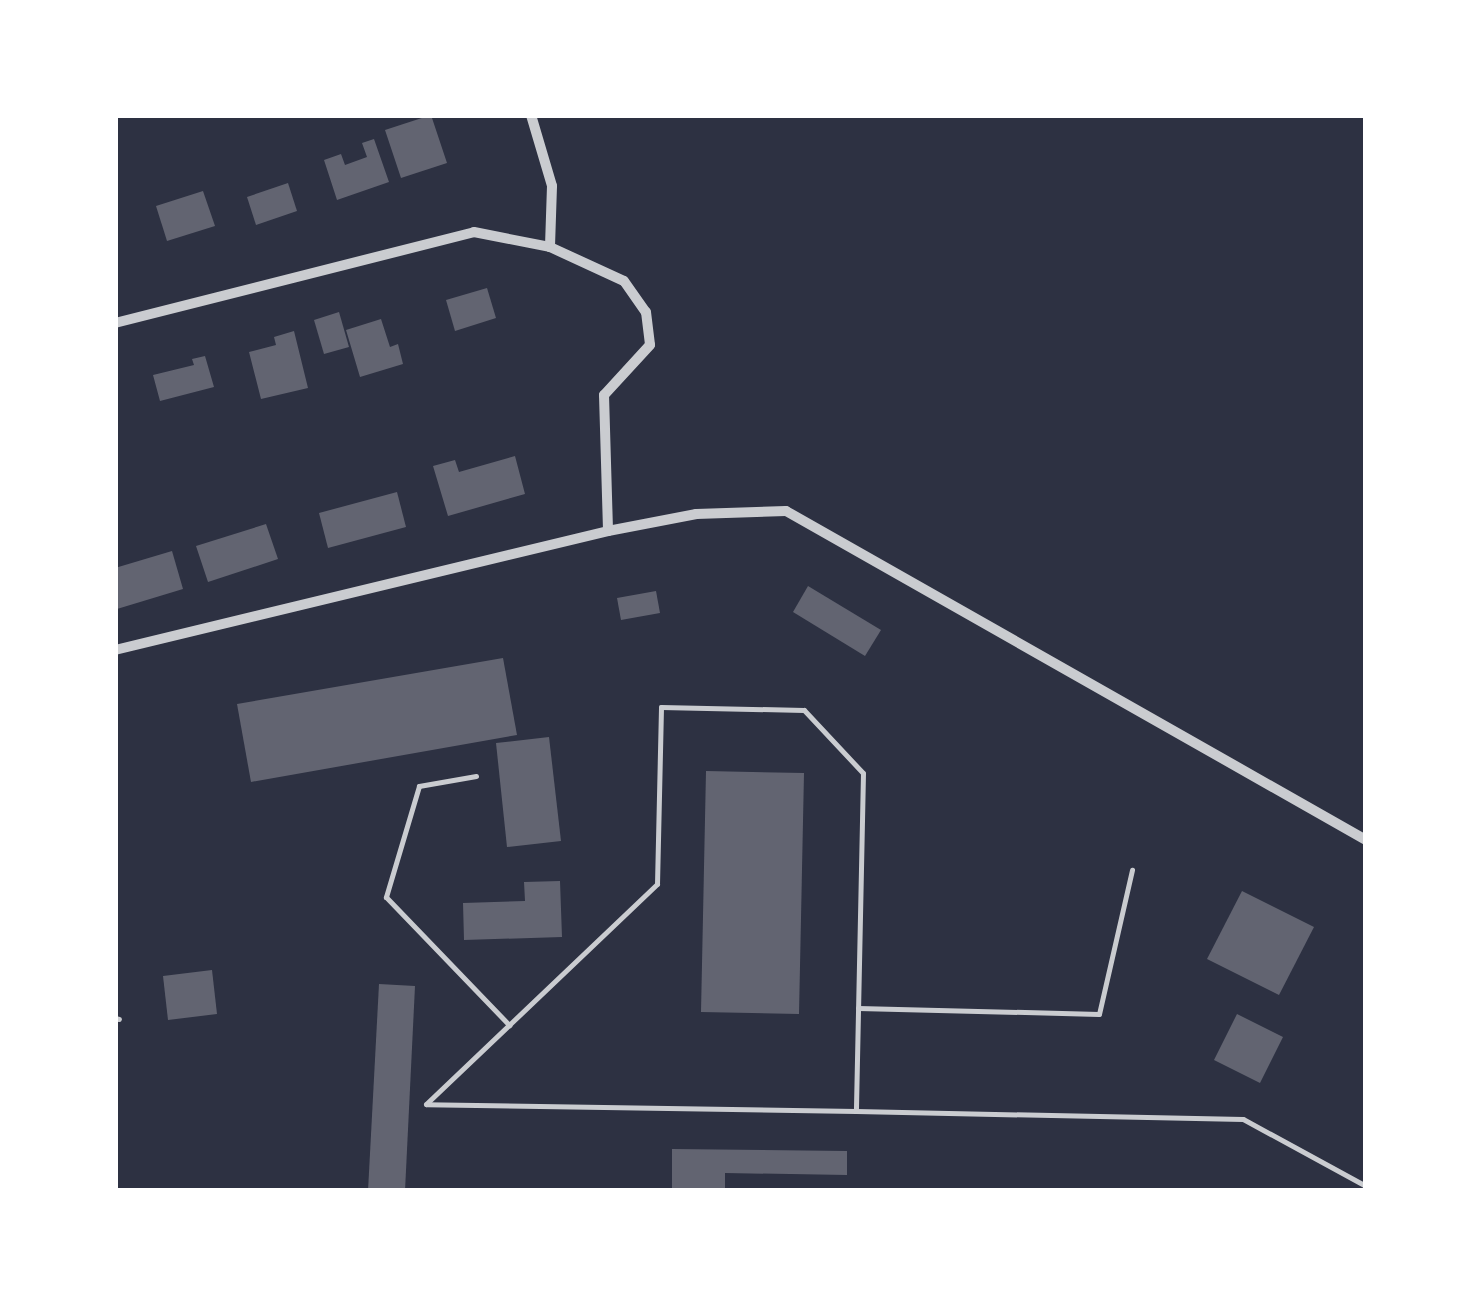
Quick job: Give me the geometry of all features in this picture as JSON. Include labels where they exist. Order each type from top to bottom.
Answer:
[{"type":"street","points":[[531,115],[552,186],[550,247]]},
{"type":"street","points":[[115,323],[474,232],[550,247],[624,281],[646,312],[650,345],[604,394],[608,531]]},
{"type":"street","points":[[115,650],[608,531],[696,514],[786,511],[1366,840]]},
{"type":"lane","points":[[856,1111],[864,772],[804,710],[661,707],[656,884],[426,1104],[1243,1118],[1366,1186]]},
{"type":"lane","points":[[476,776],[419,786],[386,897],[509,1025]]},
{"type":"lane","points":[[858,1008],[1100,1014],[1132,870]]},
{"type":"building","points":[[431,115],[447,163],[401,178],[385,130]]},
{"type":"building","points":[[374,139],[389,182],[337,200],[324,160],[341,154],[345,165],[367,157],[362,143]]},
{"type":"building","points":[[288,183],[297,211],[256,225],[247,197]]},
{"type":"building","points":[[203,191],[215,226],[167,241],[156,206]]},
{"type":"building","points":[[487,288],[496,318],[455,331],[446,300]]},
{"type":"building","points":[[339,312],[349,347],[324,354],[314,320]]},
{"type":"building","points":[[381,319],[390,347],[398,344],[403,364],[360,377],[346,330]]},
{"type":"building","points":[[294,331],[308,388],[261,399],[249,352],[276,345],[274,337]]},
{"type":"building","points":[[205,356],[214,387],[160,401],[153,375],[194,365],[192,359]]},
{"type":"building","points":[[515,456],[525,494],[448,516],[433,466],[455,460],[459,472]]},
{"type":"building","points":[[397,492],[406,527],[328,548],[319,513]]},
{"type":"building","points":[[266,524],[278,559],[208,582],[196,546]]},
{"type":"building","points":[[172,551],[183,589],[117,609],[115,568]]},
{"type":"building","points":[[808,586],[881,630],[865,656],[793,612]]},
{"type":"building","points":[[656,591],[660,613],[621,620],[617,598]]},
{"type":"building","points":[[503,658],[517,735],[251,782],[237,704]]},
{"type":"building","points":[[549,737],[561,841],[507,847],[496,743]]},
{"type":"building","points":[[706,771],[804,773],[799,1014],[701,1012]]},
{"type":"building","points":[[560,881],[562,937],[464,940],[463,903],[525,901],[524,882]]},
{"type":"building","points":[[1242,891],[1314,927],[1279,995],[1207,959]]},
{"type":"building","points":[[212,970],[217,1014],[168,1020],[163,976]]},
{"type":"building","points":[[379,984],[415,986],[405,1191],[368,1191]]},
{"type":"building","points":[[1237,1014],[1283,1037],[1260,1083],[1214,1060]]},
{"type":"building","points":[[672,1149],[847,1151],[847,1175],[725,1173],[725,1191],[672,1191]]}]
